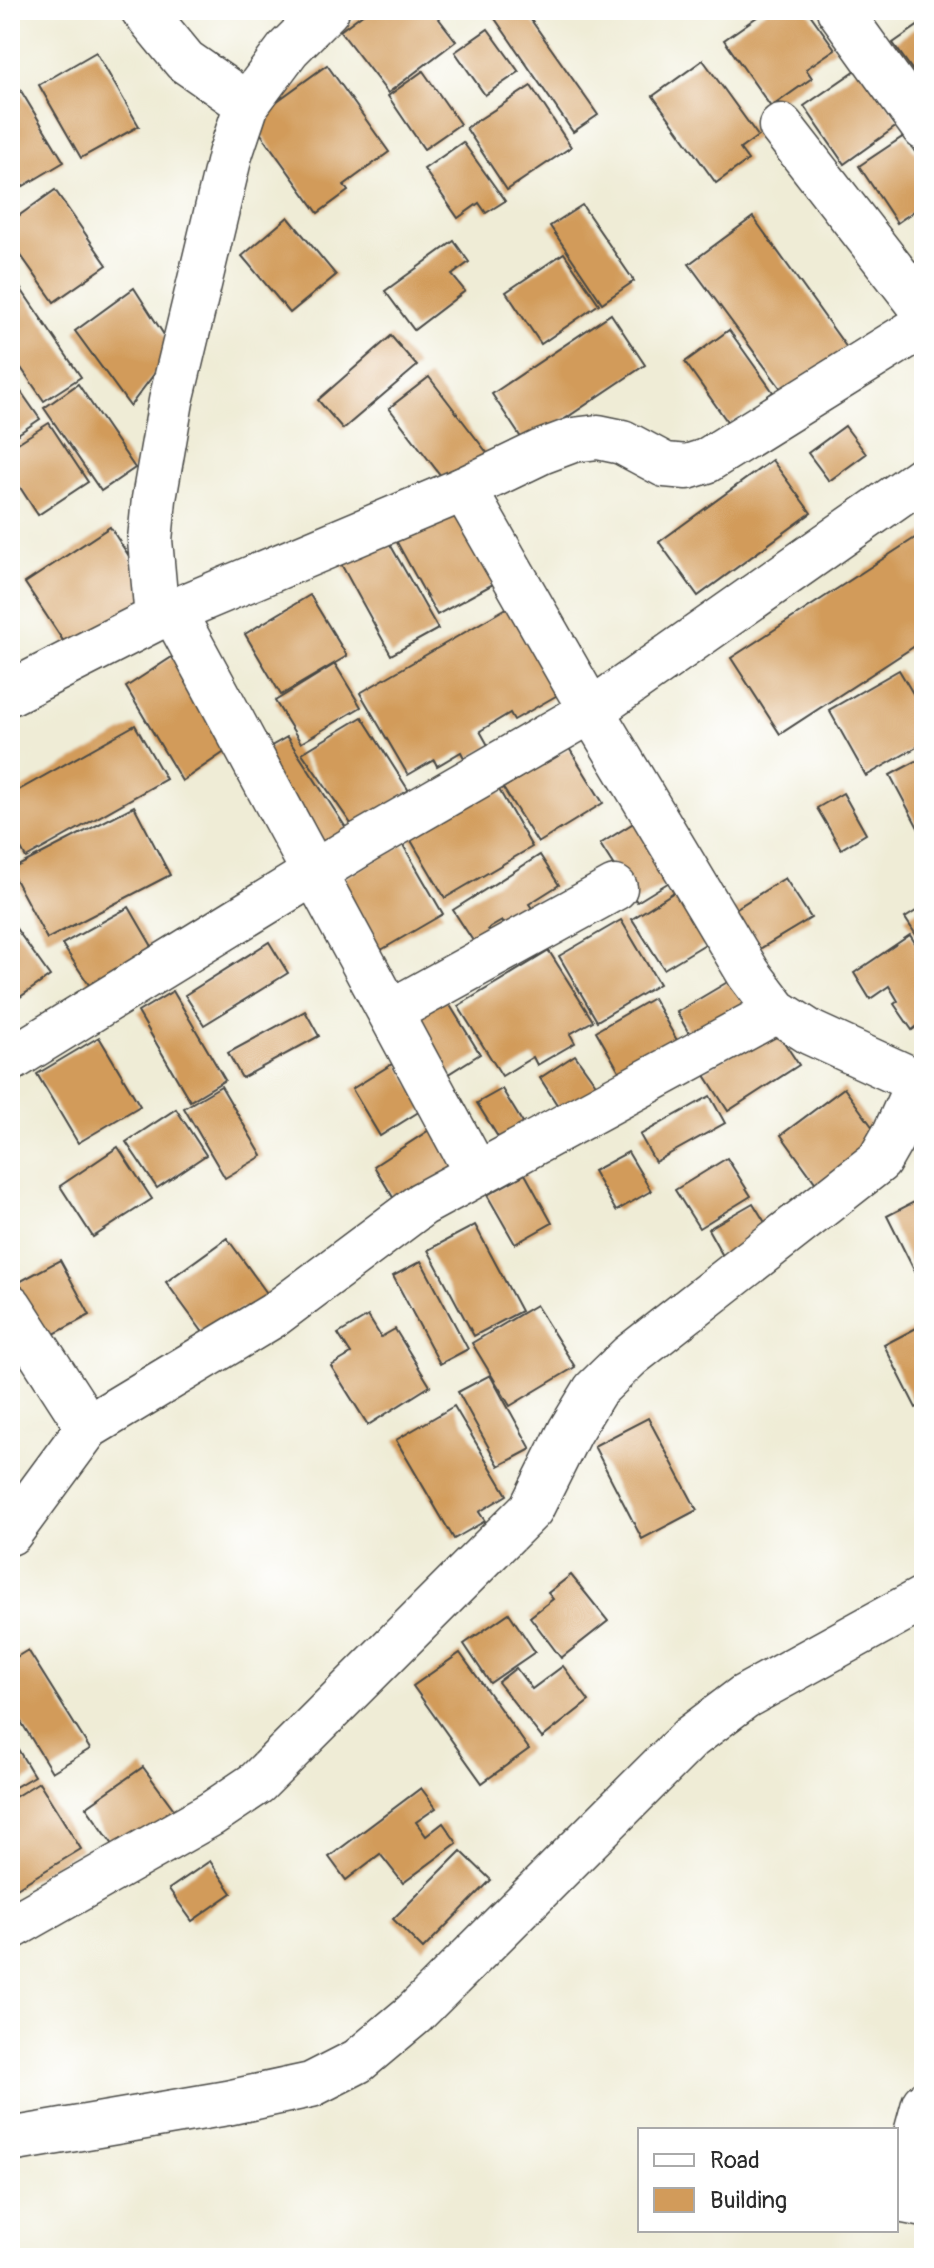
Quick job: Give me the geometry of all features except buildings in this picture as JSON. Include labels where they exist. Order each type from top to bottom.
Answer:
[{"type":"street","points":[[143,10],[185,61],[247,104]]},
{"type":"street","points":[[327,10],[288,49],[247,104],[230,155],[171,401],[150,540],[165,615],[313,874],[477,1174]]},
{"type":"street","points":[[839,10],[924,128]]},
{"type":"street","points":[[781,126],[924,310]]},
{"type":"street","points":[[10,693],[165,615],[573,440],[598,437],[622,442],[665,465],[687,467],[706,461],[924,325]]},
{"type":"street","points":[[10,1060],[313,874],[591,711],[924,477]]},
{"type":"street","points":[[10,1928],[211,1814],[257,1783],[531,1509],[570,1431],[595,1390],[630,1356],[879,1161],[921,1079],[811,1033],[777,1011],[749,974],[591,711],[464,489]]},
{"type":"street","points":[[390,1012],[615,888]]},
{"type":"street","points":[[10,1533],[88,1427],[274,1315],[422,1204],[777,1011]]},
{"type":"street","points":[[10,1306],[88,1427]]},
{"type":"street","points":[[10,2140],[227,2103],[311,2085],[358,2061],[414,2014],[691,1737],[744,1697],[924,1598]]},
{"type":"street","points":[[924,2104],[898,2200],[924,2205]]}]
